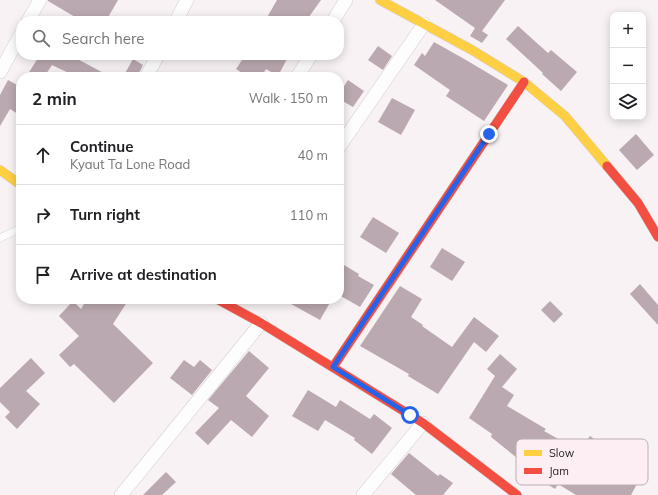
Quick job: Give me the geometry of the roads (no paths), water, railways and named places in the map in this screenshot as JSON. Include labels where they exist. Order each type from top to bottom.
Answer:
[{"type":"street","points":[[31,16],[40,0]]},
{"type":"street","points":[[179,16],[187,0]]},
{"type":"street","points":[[336,16],[346,0]]},
{"type":"street","points":[[380,0],[472,50],[524,82],[565,116],[638,203],[658,237]]},
{"type":"street","points":[[344,140],[424,24]]},
{"type":"street","points":[[0,72],[16,43]]},
{"type":"street","points":[[149,72],[155,60]]},
{"type":"street","points":[[300,72],[308,60]]},
{"type":"street","points":[[333,367],[524,82]]},
{"type":"street","points":[[0,170],[16,182]]},
{"type":"street","points":[[235,304],[260,323],[423,423],[517,495]]},
{"type":"street","points":[[121,495],[260,323]]},
{"type":"street","points":[[363,495],[423,423]]},
{"type":"lane","points":[[0,238],[16,230]]}]
